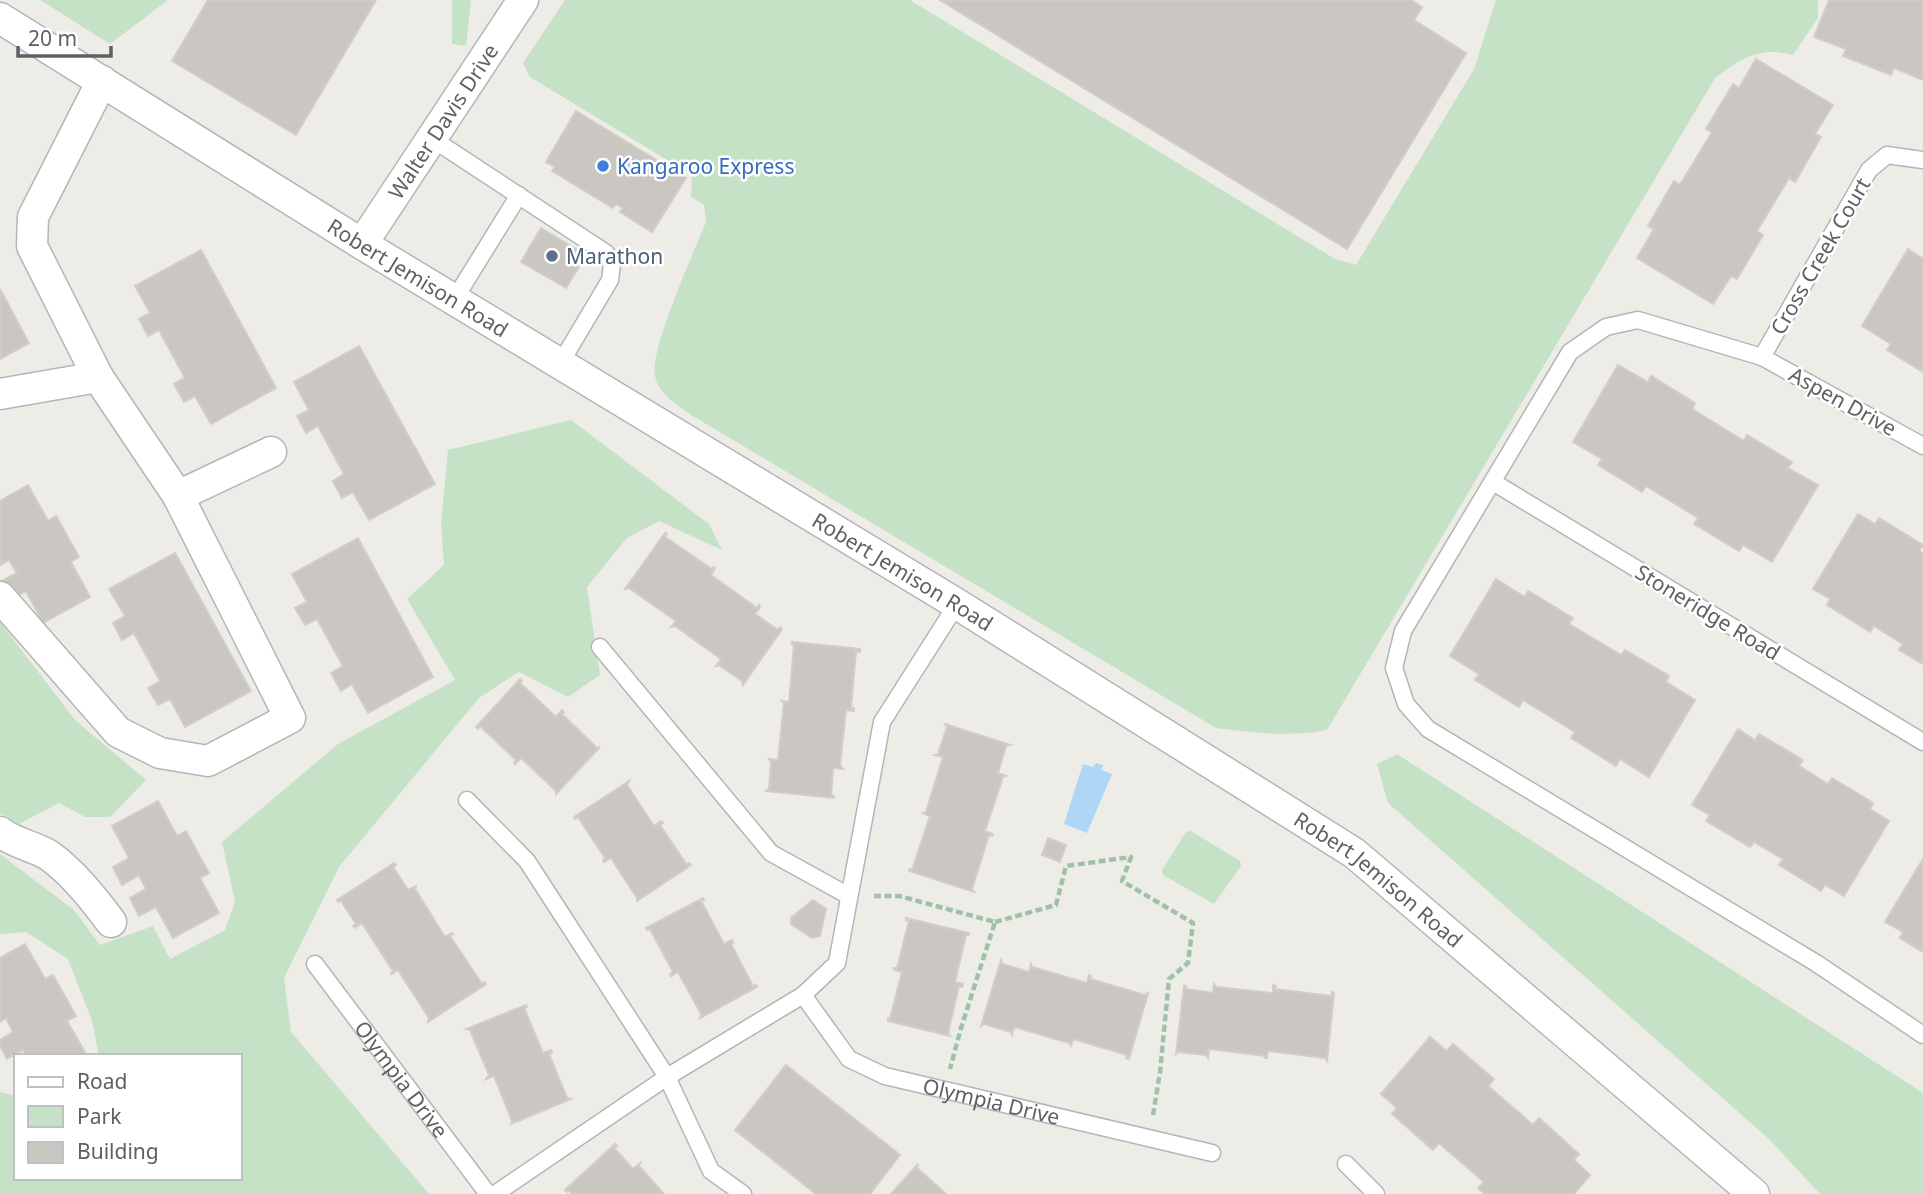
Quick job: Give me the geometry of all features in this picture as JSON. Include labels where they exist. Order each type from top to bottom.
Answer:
[{"type":"street","name":"Walter Davis Drive","points":[[362,244],[523,0]]},
{"type":"street","name":"Robert Jemison Road","points":[[0,18],[362,244],[957,604],[1354,853],[1754,1194]]},
{"type":"street","points":[[0,597],[118,732],[160,753],[208,761],[290,718],[178,496],[97,377],[32,246],[33,217],[102,81]]},
{"type":"street","points":[[1,394],[97,377]]},
{"type":"street","points":[[178,496],[271,452]]},
{"type":"street","points":[[0,832],[11,841],[48,855],[87,890],[111,922]]},
{"type":"lane","points":[[431,138],[606,253],[612,264],[610,280],[560,364]]},
{"type":"lane","name":"Cross Creek Court","points":[[1762,357],[1869,170],[1887,155],[1923,160]]},
{"type":"lane","points":[[454,300],[519,195]]},
{"type":"lane","name":"Aspen Drive","points":[[1923,446],[1762,357],[1638,320],[1606,327],[1570,352],[1403,631],[1394,668],[1406,704],[1428,729],[1816,962],[1923,1035]]},
{"type":"lane","name":"Stoneridge Road","points":[[1493,482],[1923,742]]},
{"type":"lane","points":[[495,1194],[667,1077],[803,995],[837,963],[882,722],[957,604]]},
{"type":"lane","points":[[600,647],[771,853],[849,896]]},
{"type":"lane","points":[[467,800],[527,861],[667,1077],[711,1171],[743,1194]]},
{"type":"lane","name":"Olympia Drive","points":[[315,964],[488,1194]]},
{"type":"lane","name":"Olympia Drive","points":[[803,995],[849,1059],[885,1076],[1212,1153]]},
{"type":"lane","points":[[1346,1164],[1376,1194]]},
{"type":"path","points":[[849,896],[899,896],[995,922],[1056,905],[1066,866],[1131,857],[1122,881],[1193,923],[1188,963],[1169,979],[1160,1072],[1149,1138]]},
{"type":"path","points":[[945,1091],[961,1028],[995,922]]},
{"type":"green space","points":[[40,0],[168,0],[110,44]]},
{"type":"green space","points":[[452,0],[471,0],[466,46],[452,44]]},
{"type":"green space","points":[[565,0],[910,0],[1335,259],[1356,265],[1474,69],[1496,0],[1818,0],[1818,18],[1793,55],[1760,53],[1734,65],[1715,78],[1327,730],[1286,734],[1216,728],[691,415],[664,394],[657,383],[655,363],[665,324],[706,222],[704,205],[691,197],[692,175],[530,77],[523,63]]},
{"type":"green space","points":[[571,420],[709,524],[722,550],[659,521],[627,538],[587,587],[600,675],[568,697],[519,672],[479,698],[339,867],[284,978],[291,1032],[429,1194],[0,1194],[0,1092],[14,1096],[14,1180],[242,1180],[242,1054],[99,1054],[92,1021],[68,959],[26,932],[0,934],[0,854],[74,910],[100,945],[153,926],[170,959],[225,930],[235,902],[222,842],[338,744],[455,680],[407,599],[444,565],[441,524],[448,450]]},
{"type":"green space","points":[[0,622],[75,720],[146,780],[110,817],[85,817],[59,803],[19,824],[0,813]]},
{"type":"green space","points":[[1397,754],[1923,1093],[1923,1194],[1820,1194],[1770,1140],[1388,803],[1377,764]]},
{"type":"green space","points":[[1191,831],[1240,861],[1241,866],[1214,904],[1163,875],[1162,870],[1186,832]]},
{"type":"water","points":[[1096,763],[1103,765],[1101,770],[1112,774],[1087,833],[1064,824],[1083,764],[1093,767]]},
{"type":"building","points":[[208,0],[376,0],[296,135],[172,61]]},
{"type":"building","points":[[940,0],[1411,0],[1422,7],[1414,20],[1466,53],[1347,249]]},
{"type":"building","points":[[1829,0],[1923,0],[1923,80],[1894,68],[1891,75],[1843,56],[1846,49],[1814,37]]},
{"type":"building","points":[[1756,59],[1833,105],[1815,134],[1821,137],[1795,182],[1789,178],[1757,231],[1763,235],[1737,279],[1731,276],[1713,304],[1637,258],[1654,229],[1648,226],[1674,181],[1680,185],[1712,132],[1706,129],[1733,84],[1739,88]]},
{"type":"building","points":[[576,111],[686,178],[652,232],[620,212],[623,208],[616,204],[613,208],[552,171],[555,167],[546,162]]},
{"type":"building","points":[[541,228],[586,255],[566,288],[521,262]]},
{"type":"building","points":[[1908,249],[1923,259],[1923,372],[1887,350],[1891,344],[1862,326]]},
{"type":"building","points":[[201,250],[276,388],[211,424],[195,396],[184,402],[174,384],[185,378],[159,330],[148,336],[139,319],[150,313],[135,286]]},
{"type":"building","points":[[0,289],[29,343],[0,359]]},
{"type":"building","points":[[359,346],[435,484],[369,520],[353,492],[342,498],[333,481],[344,474],[318,426],[306,433],[297,416],[309,410],[294,382]]},
{"type":"building","points":[[1618,365],[1648,382],[1651,376],[1695,403],[1692,409],[1744,441],[1747,435],[1792,462],[1788,468],[1818,485],[1772,562],[1743,545],[1739,551],[1694,524],[1698,518],[1646,486],[1642,492],[1598,465],[1602,459],[1573,442]]},
{"type":"building","points":[[28,485],[48,521],[56,516],[79,557],[71,562],[90,597],[43,623],[26,591],[10,600],[0,582],[17,573],[9,560],[0,565],[0,501]]},
{"type":"building","points":[[1858,514],[1875,524],[1879,518],[1923,545],[1919,551],[1923,553],[1923,664],[1899,650],[1903,644],[1874,626],[1870,632],[1827,605],[1830,599],[1813,589]]},
{"type":"building","points":[[665,533],[665,537],[712,569],[715,568],[711,575],[757,608],[759,605],[755,614],[778,630],[780,627],[782,629],[743,685],[742,681],[719,665],[716,666],[721,659],[675,626],[671,627],[676,621],[629,588],[625,589]]},
{"type":"building","points":[[358,538],[433,677],[368,713],[352,684],[341,691],[331,673],[343,666],[317,619],[305,625],[295,608],[307,602],[292,574]]},
{"type":"building","points":[[175,553],[251,691],[185,727],[170,699],[158,705],[148,688],[160,681],[134,633],[122,640],[113,623],[125,616],[109,589]]},
{"type":"building","points":[[1496,579],[1525,597],[1528,591],[1573,618],[1569,624],[1621,655],[1625,650],[1669,676],[1666,682],[1695,700],[1649,777],[1620,759],[1616,766],[1571,738],[1575,732],[1523,700],[1519,707],[1475,680],[1479,674],[1450,656]]},
{"type":"building","points":[[792,642],[860,649],[860,652],[856,651],[851,708],[854,708],[854,711],[846,710],[840,766],[843,769],[833,768],[831,796],[834,798],[766,791],[769,789],[769,759],[778,760],[784,703],[782,701],[789,702],[794,645]]},
{"type":"building","points":[[520,679],[520,683],[556,717],[562,710],[562,714],[597,748],[600,747],[556,794],[521,758],[515,764],[516,760],[480,726],[478,729],[476,727]]},
{"type":"building","points":[[945,724],[1010,745],[1006,746],[998,773],[1006,776],[1003,777],[985,831],[993,834],[989,835],[972,889],[974,892],[909,871],[912,870],[930,816],[923,813],[926,812],[943,757],[935,755],[938,754],[947,727]]},
{"type":"building","points":[[1738,729],[1755,740],[1759,734],[1803,760],[1799,766],[1828,784],[1832,778],[1873,803],[1870,809],[1889,821],[1844,896],[1825,885],[1821,891],[1779,865],[1783,859],[1754,842],[1750,847],[1706,821],[1710,815],[1692,805]]},
{"type":"building","points":[[629,781],[627,785],[654,826],[661,821],[663,823],[660,825],[687,865],[691,865],[637,901],[611,858],[604,862],[605,858],[578,817],[574,817]]},
{"type":"building","points":[[158,801],[177,836],[186,831],[209,873],[200,878],[219,913],[173,938],[156,907],[139,916],[130,898],[146,889],[139,875],[122,885],[113,867],[129,858],[112,826]]},
{"type":"building","points":[[1048,838],[1066,845],[1060,862],[1042,855]]},
{"type":"building","points":[[1923,859],[1923,952],[1900,938],[1903,932],[1885,922]]},
{"type":"building","points":[[394,863],[396,865],[393,867],[408,890],[416,886],[415,889],[445,937],[453,934],[450,936],[482,984],[486,984],[428,1022],[429,1018],[398,970],[391,973],[393,971],[362,923],[355,928],[353,926],[356,924],[341,901],[337,900]]},
{"type":"building","points":[[703,898],[701,901],[724,944],[732,940],[731,944],[753,986],[757,987],[700,1018],[701,1014],[678,972],[671,976],[673,972],[650,929],[646,928]]},
{"type":"building","points":[[813,900],[826,909],[820,936],[812,938],[791,924],[791,918]]},
{"type":"building","points":[[906,918],[969,933],[966,935],[955,982],[963,984],[962,987],[959,986],[948,1033],[950,1036],[888,1021],[902,972],[894,968],[897,968],[909,921]]},
{"type":"building","points":[[25,944],[45,979],[53,975],[76,1016],[67,1021],[86,1054],[26,1054],[23,1050],[7,1059],[0,1040],[13,1032],[6,1018],[0,1022],[0,958]]},
{"type":"building","points":[[1001,960],[1002,964],[1029,972],[1031,964],[1032,967],[1087,983],[1089,975],[1090,979],[1145,995],[1148,993],[1129,1059],[1126,1058],[1127,1055],[1073,1039],[1071,1046],[1069,1043],[1014,1027],[1012,1035],[1011,1032],[984,1024],[981,1026]]},
{"type":"building","points":[[1214,984],[1216,987],[1273,993],[1273,985],[1276,986],[1275,989],[1332,996],[1332,992],[1334,993],[1327,1061],[1325,1058],[1268,1051],[1267,1058],[1209,1049],[1208,1058],[1206,1055],[1176,1054],[1184,986],[1186,989],[1213,993]]},
{"type":"building","points":[[526,1005],[524,1008],[543,1053],[551,1050],[552,1053],[549,1054],[567,1098],[571,1099],[511,1124],[494,1076],[486,1079],[489,1075],[470,1030],[466,1029]]},
{"type":"building","points":[[1430,1037],[1447,1051],[1453,1044],[1494,1079],[1488,1086],[1533,1125],[1539,1118],[1579,1154],[1574,1160],[1590,1175],[1574,1194],[1485,1194],[1478,1188],[1484,1182],[1439,1143],[1433,1150],[1392,1114],[1397,1108],[1381,1094]]},
{"type":"building","points":[[786,1065],[900,1155],[870,1194],[816,1194],[735,1130]]},
{"type":"building","points":[[615,1144],[617,1146],[614,1148],[633,1169],[640,1163],[639,1166],[664,1194],[572,1194],[565,1190]]},
{"type":"building","points":[[918,1164],[917,1168],[946,1194],[891,1194]]},
{"type":"place","name":"Kangaroo Express","points":[[603,166]]},
{"type":"place","name":"Marathon","points":[[552,256]]}]
